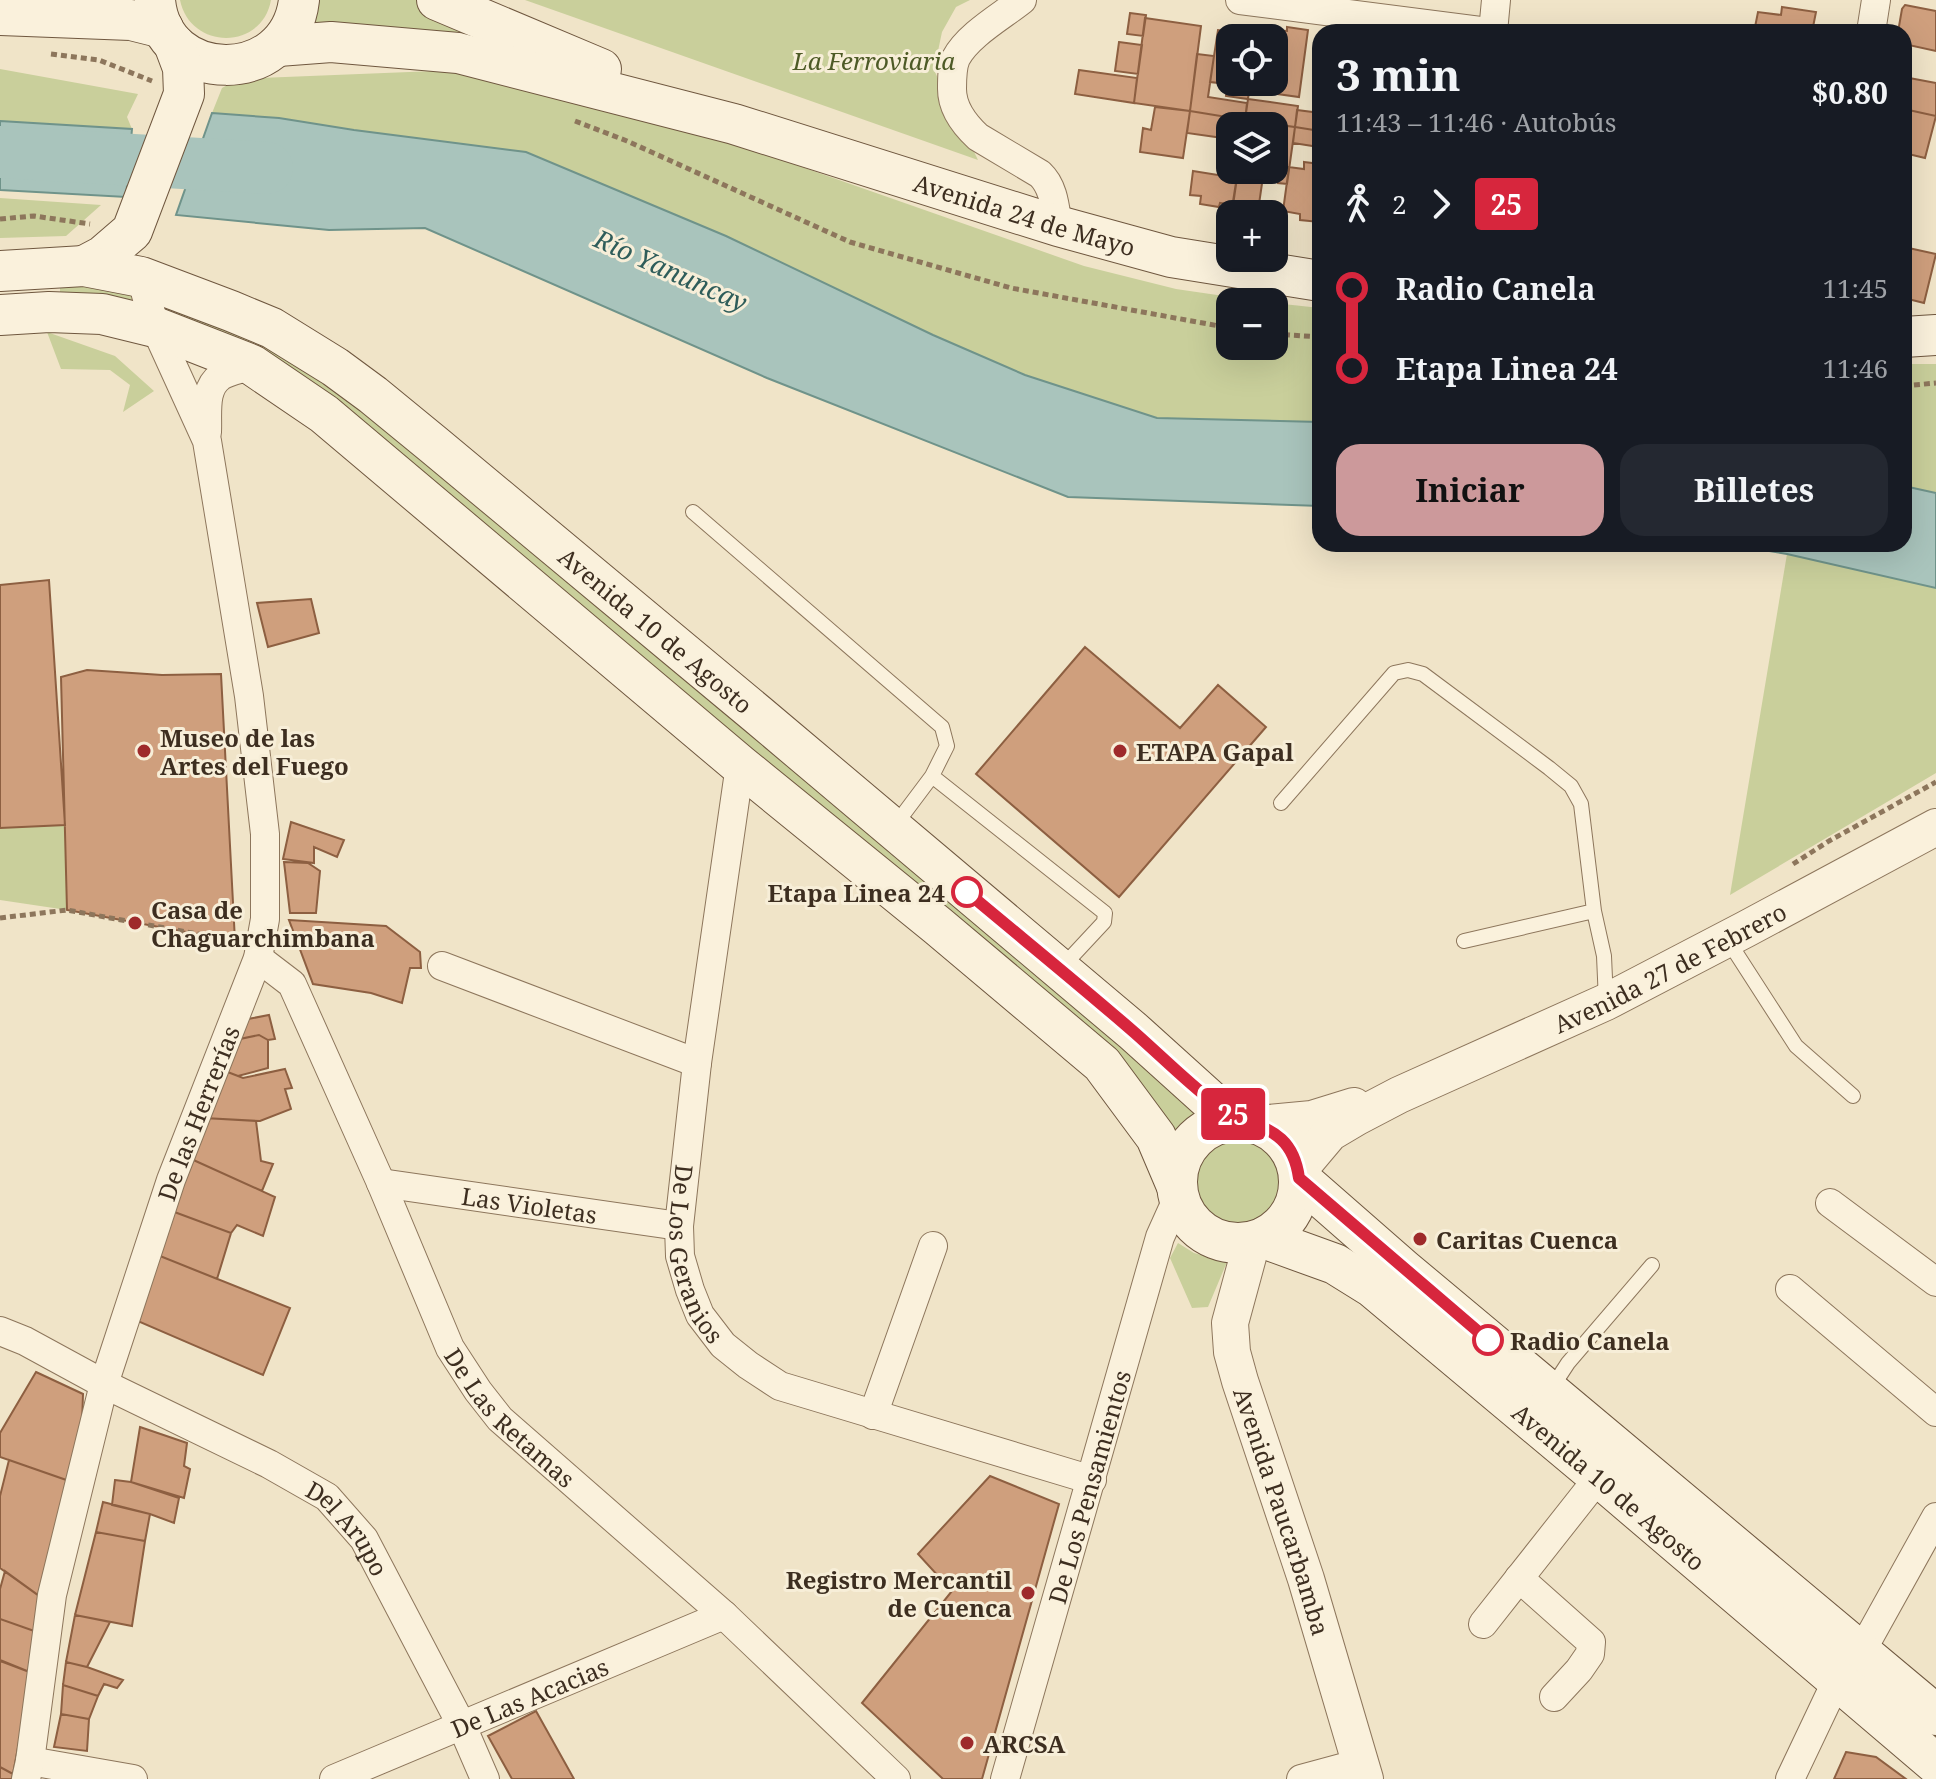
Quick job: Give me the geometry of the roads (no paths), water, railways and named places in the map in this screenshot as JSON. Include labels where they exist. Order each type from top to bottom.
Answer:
[{"type":"main road","points":[[84,266],[103,256],[184,94],[204,80],[261,57],[278,46],[293,22],[299,0]]},
{"type":"main road","name":"Avenida 24 de Mayo","points":[[437,0],[734,124]]},
{"type":"main road","points":[[0,15],[164,24],[189,55],[206,63],[224,66],[242,64]]},
{"type":"main road","points":[[164,24],[183,68],[184,94]]},
{"type":"main road","name":"Avenida 24 de Mayo","points":[[278,46],[331,42],[458,53],[734,124],[1058,226],[1171,257],[1312,280]]},
{"type":"main road","points":[[116,228],[141,277]]},
{"type":"main road","name":"Avenida 10 de Agosto","points":[[0,271],[84,266],[141,277],[272,328],[348,376],[1133,1031],[1215,1105],[1254,1123]]},
{"type":"main road","name":"Avenida 10 de Agosto","points":[[0,315],[49,312],[102,314],[155,327],[252,365],[324,414],[740,765],[1102,1064],[1156,1137],[1177,1190]]},
{"type":"main road","points":[[1912,336],[1936,335]]},
{"type":"main road","points":[[1231,1121],[1254,1123],[1274,1133],[1292,1152],[1298,1174],[1296,1203],[1274,1232],[1257,1240],[1225,1242],[1200,1231],[1190,1221],[1177,1190],[1178,1166],[1185,1149],[1197,1135],[1231,1121]]},
{"type":"main road","name":"Avenida 10 de Agosto","points":[[1298,1174],[1538,1404],[1849,1666],[1936,1764]]},
{"type":"main road","name":"Avenida 10 de Agosto","points":[[1257,1240],[1335,1264],[1372,1287],[1538,1404],[1599,1477],[1849,1666],[1936,1715]]},
{"type":"street","points":[[1022,0],[976,35],[955,59],[952,100],[978,137],[1047,180],[1058,226]]},
{"type":"street","points":[[1240,0],[1428,24]]},
{"type":"street","points":[[1492,24],[1496,0]]},
{"type":"street","points":[[1872,24],[1876,0]]},
{"type":"street","name":"De las Herrerías","points":[[141,277],[155,327],[207,441]]},
{"type":"street","name":"De las Herrerías","points":[[28,1770],[52,1595],[104,1384],[171,1180],[258,958],[265,919],[265,834],[249,696],[207,441],[208,395],[213,384],[222,376],[252,365]]},
{"type":"street","name":"De Los Geranios","points":[[740,765],[697,1063],[679,1226],[680,1256],[700,1315],[723,1345],[780,1386],[1092,1480]]},
{"type":"street","name":"Avenida 27 de Febrero","points":[[1298,1174],[1330,1133],[1357,1117],[1606,1002],[1936,827]]},
{"type":"street","name":"De Las Retamas","points":[[258,958],[292,984],[381,1183],[450,1348],[478,1391],[500,1419],[724,1615],[896,1779]]},
{"type":"street","points":[[442,966],[697,1063]]},
{"type":"street","name":"Avenida 27 de Febrero","points":[[1254,1123],[1312,1119],[1399,1095]]},
{"type":"street","name":"Las Violetas","points":[[381,1183],[679,1226]]},
{"type":"street","name":"De Los Pensamientos","points":[[1005,1779],[1160,1237],[1177,1190]]},
{"type":"street","points":[[1830,1203],[1936,1282]]},
{"type":"street","name":"Avenida Paucarbamba","points":[[1257,1240],[1230,1323],[1232,1352],[1306,1579],[1362,1771]]},
{"type":"street","points":[[873,1415],[933,1246]]},
{"type":"street","points":[[1790,1289],[1936,1412]]},
{"type":"street","name":"Del Arupo","points":[[13,1336],[269,1464],[327,1497],[364,1539],[462,1726],[485,1779]]},
{"type":"street","points":[[1483,1624],[1599,1477]]},
{"type":"street","points":[[1790,1779],[1849,1666],[1936,1517]]},
{"type":"street","points":[[1519,1578],[1591,1642],[1590,1654],[1554,1697]]},
{"type":"street","name":"De Las Acacias","points":[[334,1779],[724,1615]]},
{"type":"street","points":[[28,1770],[133,1779]]},
{"type":"street","points":[[1301,1779],[1362,1771]]},
{"type":"lane","points":[[693,512],[942,727],[947,746],[932,776],[894,831]]},
{"type":"lane","points":[[1281,803],[1394,673],[1408,670],[1423,674],[1571,786],[1581,804],[1594,911],[1604,956],[1606,1002]]},
{"type":"lane","points":[[932,776],[1105,913],[1104,922],[1060,970]]},
{"type":"lane","points":[[1464,941],[1594,911]]},
{"type":"lane","points":[[1727,939],[1796,1046],[1853,1096]]},
{"type":"lane","points":[[1538,1404],[1568,1363],[1652,1265]]},
{"type":"water","points":[[212,113],[279,118],[526,152],[726,236],[933,335],[1025,375],[1157,418],[1312,422],[1312,506],[1068,497],[767,378],[425,228],[329,230],[176,215]]},
{"type":"water","points":[[0,121],[132,129],[126,197],[0,190]]},
{"type":"water","points":[[1912,488],[1936,493],[1936,588],[1775,552],[1912,552]]},
{"type":"waterway","name":"Río Yanuncay","points":[[0,152],[267,168]]},
{"type":"place","name":"Museo de las Artes del Fuego","points":[[144,751]]},
{"type":"place","name":"ETAPA Gapal","points":[[1120,751]]},
{"type":"place","name":"Etapa Linea 24","points":[[967,892]]},
{"type":"place","name":"Casa de Chaguarchimbana","points":[[135,923]]},
{"type":"place","name":"Caritas Cuenca","points":[[1420,1239]]},
{"type":"place","name":"Radio Canela","points":[[1488,1340]]},
{"type":"place","name":"Registro Mercantil de Cuenca","points":[[1028,1593]]},
{"type":"place","name":"ARCSA","points":[[967,1743]]},
{"type":"park label","name":"La Ferroviaria","points":[[874,60]]}]
